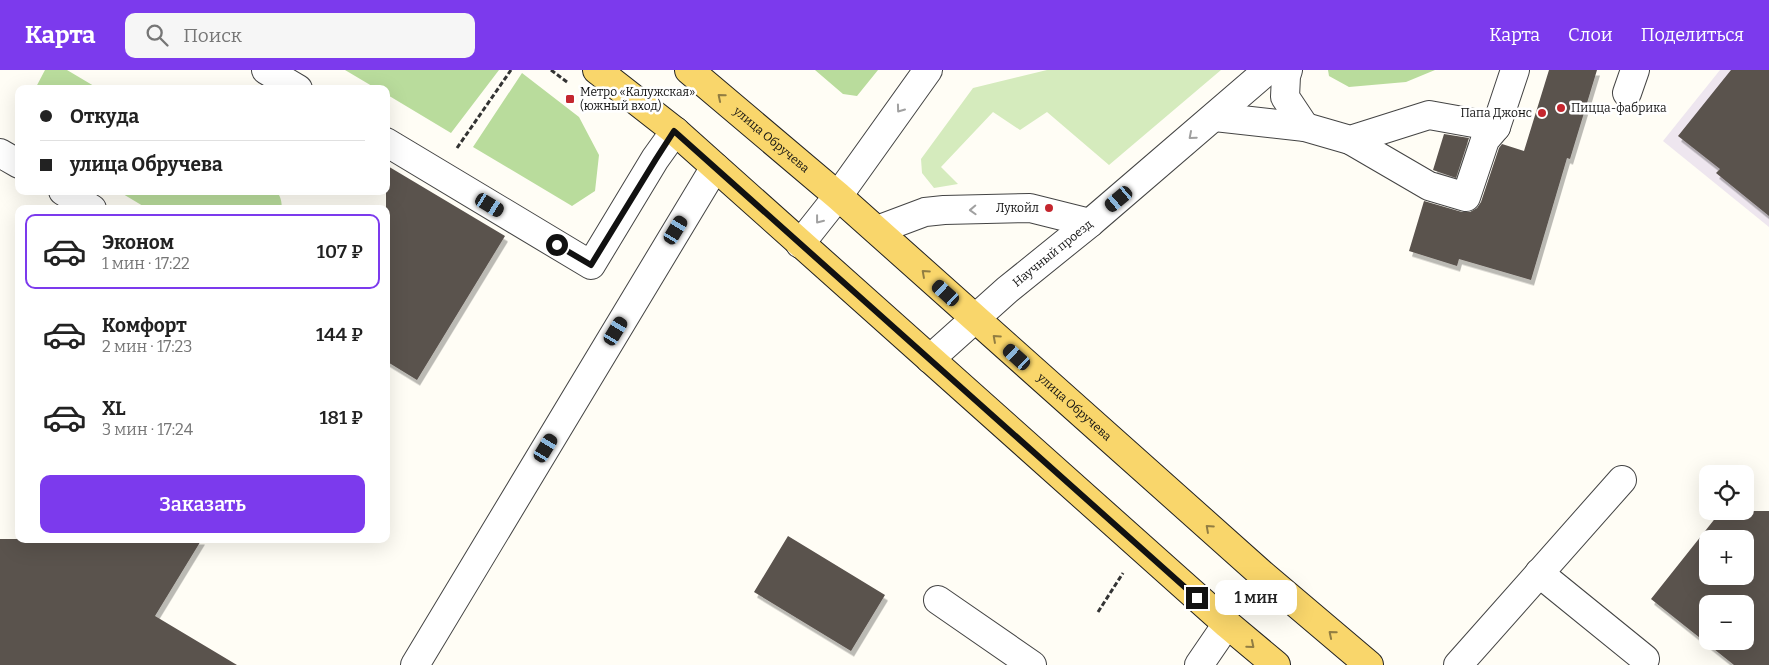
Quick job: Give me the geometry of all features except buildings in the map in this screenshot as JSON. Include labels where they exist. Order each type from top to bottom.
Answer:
[{"type":"main road","points":[[597,70],[674,131],[1227,624],[1276,665]]},
{"type":"main road","name":"улица Обручева","points":[[689,70],[877,230],[1264,576],[1369,665]]},
{"type":"street","points":[[266,70],[291,85]]},
{"type":"street","points":[[800,244],[838,196],[928,70]]},
{"type":"street","name":"Научный проезд","points":[[930,359],[974,318],[1090,223],[1268,70]]},
{"type":"street","points":[[1288,70],[1285,97],[1306,127]]},
{"type":"street","points":[[1215,116],[1306,127],[1350,140],[1428,186],[1466,198],[1485,140],[1496,127],[1515,70]]},
{"type":"street","points":[[1350,140],[1429,115],[1496,127]]},
{"type":"street","points":[[390,144],[591,265],[674,131]]},
{"type":"street","points":[[0,153],[15,162]]},
{"type":"street","points":[[415,665],[715,167]]},
{"type":"street","points":[[69,195],[86,205]]},
{"type":"street","points":[[877,230],[925,212],[944,210],[1030,208],[1090,223]]},
{"type":"street","points":[[1458,665],[1622,480]]},
{"type":"street","points":[[1540,573],[1645,659]]},
{"type":"street","points":[[938,600],[1032,665]]},
{"type":"street","points":[[1199,665],[1227,624]]},
{"type":"path","points":[[440,174],[510,70]]},
{"type":"path","points":[[1098,612],[1123,573]]},
{"type":"shaded area","points":[[1720,70],[1769,70],[1769,227],[1663,141]]},
{"type":"green space","points":[[45,70],[67,70],[92,85],[37,85]]},
{"type":"green space","points":[[345,70],[499,70],[451,133],[390,96],[390,85],[370,85]]},
{"type":"green space","points":[[815,70],[878,70],[857,96],[843,94]]},
{"type":"green space","points":[[1047,70],[1221,70],[1109,165],[1047,112],[1020,130],[993,112],[941,167],[958,184],[934,188],[922,173],[921,159],[973,88]]},
{"type":"green space","points":[[1328,70],[1435,70],[1406,82],[1349,87],[1329,76]]},
{"type":"green space","points":[[522,73],[579,117],[599,155],[595,191],[572,206],[473,147]]},
{"type":"green space","points":[[125,195],[279,195],[282,205],[141,205]]},
{"type":"place","name":"Метро «Калужская» (южный вход)","points":[[570,99]]},
{"type":"place","name":"Пицца-фабрика","points":[[1561,108]]},
{"type":"place","name":"Папа Джонс","points":[[1542,113]]},
{"type":"place","name":"Лукойл","points":[[1049,208]]},
{"type":"route","points":[[557,245],[591,265],[674,131],[1197,598]]}]
